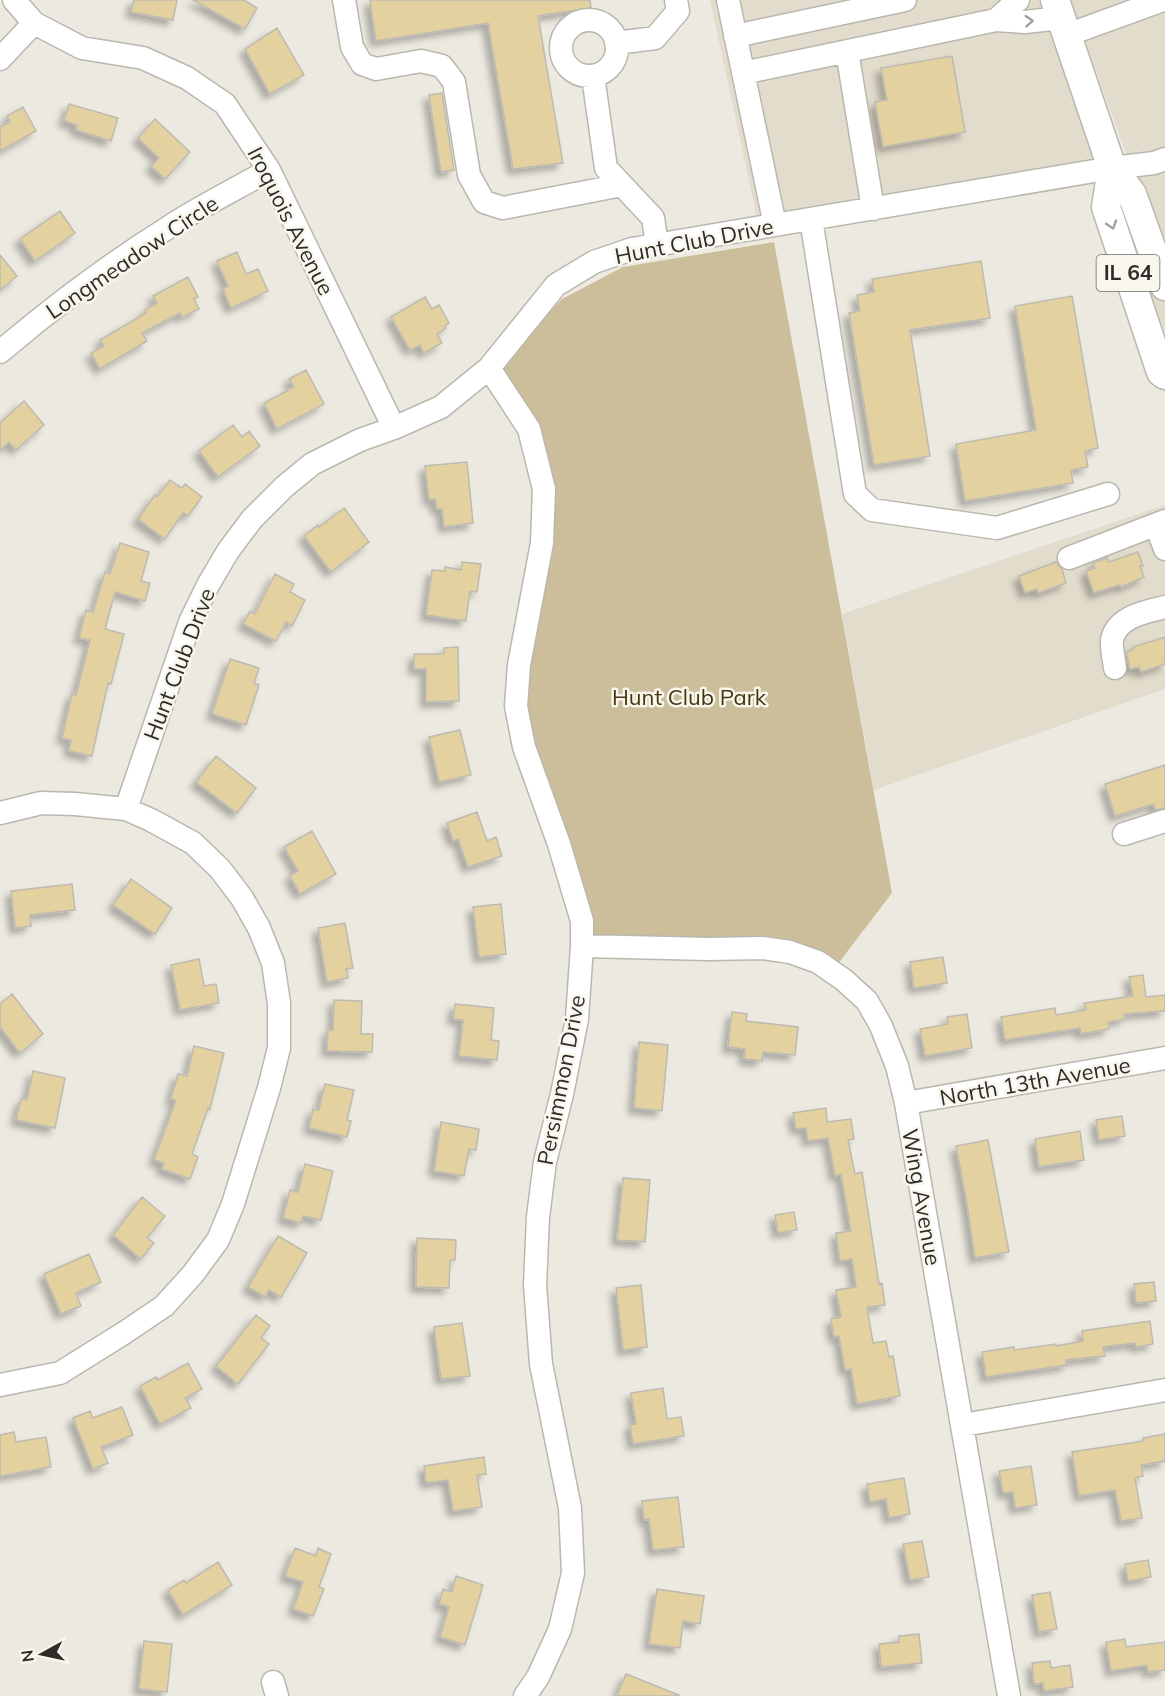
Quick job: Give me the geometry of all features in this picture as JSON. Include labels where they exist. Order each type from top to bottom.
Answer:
[{"type":"main road","name":"IL 64","points":[[1061,18],[1112,168],[1131,194],[1165,286]]},
{"type":"main road","name":"IL 64","points":[[1112,168],[1106,207],[1161,372],[1165,375]]},
{"type":"street","name":"Iroquois Avenue","points":[[14,0],[34,23],[82,48],[143,58],[187,78],[225,104],[269,170],[394,428]]},
{"type":"street","points":[[344,0],[352,47],[362,64],[376,69],[421,61],[442,66],[454,82],[469,176],[484,202],[503,208],[622,185]]},
{"type":"street","points":[[616,43],[655,38],[678,11],[676,0]]},
{"type":"street","points":[[728,0],[775,225]]},
{"type":"street","points":[[735,36],[904,0]]},
{"type":"street","points":[[743,73],[847,51],[993,10],[1018,0]]},
{"type":"street","points":[[993,10],[1025,21],[1061,18],[1163,0]]},
{"type":"street","points":[[590,20],[607,27],[616,43],[614,61],[601,73],[593,76],[575,72],[563,58],[561,49],[566,32],[573,25],[590,20]]},
{"type":"street","points":[[0,59],[34,23]]},
{"type":"street","points":[[847,51],[873,209]]},
{"type":"street","points":[[593,76],[606,168],[653,218],[657,245]]},
{"type":"street","name":"Hunt Club Drive","points":[[126,809],[190,622],[228,551],[252,519],[284,487],[312,464],[360,440],[441,407],[489,368],[556,285],[594,262],[632,249],[1112,168],[1154,163],[1165,159]]},
{"type":"street","name":"Longmeadow Circle","points":[[0,352],[101,273],[170,226],[269,170]]},
{"type":"street","points":[[811,219],[855,494],[872,510],[997,528],[1108,494]]},
{"type":"street","name":"Persimmon Drive","points":[[489,368],[529,429],[544,489],[542,543],[519,665],[516,706],[524,747],[559,844],[582,921],[577,1020],[545,1162],[538,1217],[535,1285],[541,1364],[570,1508],[573,1574],[560,1629],[538,1677],[525,1696]]},
{"type":"street","points":[[1069,558],[1161,523],[1165,549]]},
{"type":"street","points":[[1114,668],[1112,642],[1116,628],[1129,618],[1165,607]]},
{"type":"street","points":[[0,813],[40,803],[126,809],[193,843],[220,869],[242,898],[259,928],[273,963],[279,1003],[279,1048],[234,1204],[218,1239],[193,1274],[164,1306],[60,1373],[0,1385]]},
{"type":"street","points":[[1124,834],[1165,821]]},
{"type":"street","name":"Wing Avenue","points":[[582,946],[762,948],[790,952],[818,962],[844,980],[867,1001],[881,1026],[897,1066],[906,1103],[1009,1696]]},
{"type":"street","name":"North 13th Avenue","points":[[906,1103],[1165,1058]]},
{"type":"street","points":[[963,1425],[1165,1390]]},
{"type":"shaded area","points":[[710,0],[1049,0],[1104,162],[758,222]]},
{"type":"shaded area","points":[[1070,0],[1165,0],[1165,333],[1115,207],[1142,197]]},
{"type":"shaded area","points":[[1165,505],[1165,689],[874,790],[842,614]]},
{"type":"green space","name":"Hunt Club Park","points":[[774,242],[892,893],[837,965],[591,941],[521,704],[544,489],[495,367],[562,299],[623,267]]},
{"type":"building","points":[[134,0],[177,0],[173,20],[131,12]]},
{"type":"building","points":[[193,0],[244,0],[257,8],[245,29]]},
{"type":"building","points":[[370,0],[590,0],[591,8],[538,16],[563,163],[513,169],[488,23],[376,41]]},
{"type":"building","points":[[277,28],[304,75],[270,94],[245,49]]},
{"type":"building","points":[[952,56],[965,132],[883,147],[875,102],[887,100],[881,68]]},
{"type":"building","points":[[442,93],[454,170],[441,172],[429,95]]},
{"type":"building","points":[[69,104],[118,118],[111,141],[76,130],[77,125],[64,121]]},
{"type":"building","points":[[23,107],[36,131],[0,151],[0,127],[10,122],[7,116]]},
{"type":"building","points":[[155,119],[190,152],[165,179],[151,166],[159,158],[138,138]]},
{"type":"building","points":[[60,211],[75,233],[35,261],[20,239]]},
{"type":"building","points":[[237,252],[246,274],[258,269],[268,291],[231,308],[223,289],[228,286],[217,261]]},
{"type":"building","points":[[0,255],[17,276],[0,290]]},
{"type":"building","points":[[981,261],[990,318],[910,330],[930,456],[874,465],[849,313],[860,311],[857,295],[874,292],[872,279]]},
{"type":"building","points":[[188,277],[198,297],[194,299],[199,309],[182,317],[180,313],[142,333],[147,341],[100,369],[91,353],[104,346],[100,340],[146,313],[145,310],[157,303],[153,296]]},
{"type":"building","points":[[1072,296],[1098,448],[1085,451],[1088,467],[1071,470],[1073,483],[965,501],[956,444],[1036,430],[1015,306]]},
{"type":"building","points":[[425,297],[432,309],[439,305],[449,323],[437,334],[442,343],[424,353],[420,345],[410,350],[391,317]]},
{"type":"building","points":[[306,370],[324,404],[277,429],[264,403],[294,387],[289,379]]},
{"type":"building","points":[[24,401],[44,425],[16,450],[9,442],[0,451],[0,423]]},
{"type":"building","points":[[233,425],[242,437],[249,431],[260,446],[218,477],[199,451]]},
{"type":"building","points":[[467,462],[473,523],[444,527],[442,509],[437,509],[435,499],[429,500],[425,466]]},
{"type":"building","points":[[170,480],[182,488],[185,484],[202,497],[188,516],[183,513],[165,539],[138,519],[155,495],[157,497]]},
{"type":"building","points":[[344,508],[369,542],[331,572],[304,536]]},
{"type":"building","points":[[120,543],[149,552],[141,581],[150,583],[145,601],[115,592],[105,629],[124,634],[111,684],[108,683],[92,756],[69,751],[71,740],[62,738],[72,694],[76,695],[90,640],[79,638],[86,610],[93,612],[105,572],[110,574]]},
{"type":"building","points":[[1138,552],[1144,577],[1121,587],[1120,585],[1094,593],[1086,571],[1095,568],[1093,563],[1107,558],[1109,562]]},
{"type":"building","points":[[462,562],[481,564],[477,592],[470,591],[466,621],[426,615],[432,570],[445,571],[445,567],[461,570]]},
{"type":"building","points":[[1056,562],[1062,569],[1066,583],[1038,593],[1037,589],[1025,593],[1019,576]]},
{"type":"building","points":[[275,574],[294,584],[290,592],[305,600],[292,626],[286,622],[276,641],[243,624],[250,611],[255,614]]},
{"type":"building","points":[[1165,637],[1165,664],[1141,672],[1139,667],[1130,669],[1126,652],[1133,650],[1133,647]]},
{"type":"building","points":[[458,647],[459,701],[426,702],[426,669],[414,669],[414,654],[444,654],[444,648]]},
{"type":"building","points":[[230,659],[259,668],[254,683],[259,685],[246,725],[212,714]]},
{"type":"building","points":[[460,730],[471,775],[439,782],[429,737]]},
{"type":"building","points":[[216,756],[256,788],[237,813],[196,782]]},
{"type":"building","points":[[1165,765],[1165,808],[1155,810],[1154,804],[1115,816],[1105,784]]},
{"type":"building","points":[[477,812],[487,841],[496,837],[502,856],[468,867],[458,839],[453,841],[447,823]]},
{"type":"building","points":[[312,831],[336,874],[300,894],[290,876],[298,871],[284,847]]},
{"type":"building","points":[[131,879],[172,908],[155,934],[113,905]]},
{"type":"building","points":[[72,884],[75,910],[30,915],[31,926],[15,928],[11,891]]},
{"type":"building","points":[[501,904],[506,954],[479,957],[473,907]]},
{"type":"building","points":[[345,923],[353,968],[346,969],[348,978],[327,982],[318,928]]},
{"type":"building","points":[[943,957],[947,983],[914,988],[910,962]]},
{"type":"building","points":[[199,959],[204,986],[216,984],[219,1003],[180,1010],[171,965]]},
{"type":"building","points":[[1143,975],[1146,997],[1165,995],[1165,1011],[1124,1014],[1125,1019],[1108,1022],[1109,1029],[1081,1034],[1080,1028],[1005,1040],[1001,1017],[1055,1008],[1056,1015],[1086,1010],[1084,1003],[1133,996],[1129,977]]},
{"type":"building","points":[[12,994],[43,1034],[20,1053],[0,1027],[0,1004]]},
{"type":"building","points":[[334,1000],[362,1001],[361,1034],[373,1034],[372,1052],[327,1051],[328,1030],[333,1030]]},
{"type":"building","points":[[455,1004],[494,1008],[491,1040],[499,1041],[497,1060],[459,1056],[463,1020],[453,1019]]},
{"type":"building","points":[[732,1012],[747,1014],[746,1021],[798,1027],[795,1055],[763,1052],[762,1061],[744,1059],[745,1049],[728,1047]]},
{"type":"building","points":[[967,1014],[972,1048],[925,1056],[920,1029],[948,1024],[947,1017]]},
{"type":"building","points":[[639,1042],[668,1045],[662,1111],[634,1108]]},
{"type":"building","points":[[194,1046],[224,1053],[210,1109],[208,1108],[192,1154],[198,1157],[190,1179],[162,1169],[164,1163],[154,1160],[176,1100],[171,1099],[178,1074],[187,1076]]},
{"type":"building","points":[[33,1071],[65,1078],[55,1128],[16,1120],[21,1099],[27,1100]]},
{"type":"building","points":[[325,1084],[354,1090],[347,1120],[351,1121],[347,1137],[309,1128],[313,1109],[319,1110]]},
{"type":"building","points":[[826,1108],[827,1122],[851,1119],[854,1139],[848,1140],[855,1174],[862,1172],[879,1284],[882,1283],[885,1305],[867,1307],[873,1343],[886,1341],[889,1357],[893,1356],[900,1396],[857,1404],[851,1369],[845,1370],[839,1336],[834,1337],[831,1319],[841,1317],[836,1290],[856,1287],[852,1259],[840,1261],[836,1233],[851,1231],[841,1174],[835,1176],[828,1138],[808,1141],[806,1128],[796,1129],[793,1113]]},
{"type":"building","points":[[1122,1116],[1125,1136],[1099,1140],[1096,1120]]},
{"type":"building","points":[[441,1122],[479,1129],[476,1150],[469,1149],[464,1176],[434,1171]]},
{"type":"building","points":[[1080,1131],[1084,1160],[1039,1167],[1035,1139]]},
{"type":"building","points":[[988,1140],[1009,1252],[975,1258],[956,1146]]},
{"type":"building","points":[[305,1164],[333,1171],[321,1220],[303,1216],[301,1223],[283,1218],[290,1190],[298,1192]]},
{"type":"building","points":[[623,1178],[650,1180],[645,1242],[617,1240]]},
{"type":"building","points":[[142,1197],[165,1216],[147,1238],[154,1243],[141,1259],[113,1235]]},
{"type":"building","points":[[794,1212],[797,1230],[778,1233],[775,1215]]},
{"type":"building","points":[[278,1236],[307,1253],[281,1297],[269,1290],[265,1297],[248,1287]]},
{"type":"building","points":[[417,1238],[456,1240],[455,1260],[450,1260],[449,1288],[416,1287]]},
{"type":"building","points":[[89,1254],[101,1282],[76,1293],[81,1306],[61,1314],[44,1274]]},
{"type":"building","points":[[1154,1282],[1156,1301],[1136,1303],[1134,1284]]},
{"type":"building","points":[[641,1285],[647,1347],[623,1350],[616,1288]]},
{"type":"building","points":[[256,1315],[270,1326],[261,1338],[269,1344],[238,1384],[216,1366]]},
{"type":"building","points":[[1150,1321],[1153,1344],[1136,1347],[1135,1343],[1103,1347],[1105,1356],[1066,1360],[1067,1365],[986,1377],[982,1352],[1014,1347],[1014,1350],[1056,1344],[1056,1346],[1083,1341],[1082,1331]]},
{"type":"building","points":[[462,1323],[470,1376],[441,1379],[434,1327]]},
{"type":"building","points":[[188,1363],[202,1389],[185,1398],[191,1408],[160,1424],[140,1386],[156,1377],[158,1380]]},
{"type":"building","points":[[663,1388],[667,1419],[681,1417],[684,1436],[633,1444],[630,1425],[636,1424],[631,1393]]},
{"type":"building","points":[[122,1407],[133,1435],[101,1447],[108,1463],[93,1469],[73,1418],[90,1411],[93,1418]]},
{"type":"building","points":[[14,1432],[16,1442],[46,1437],[51,1467],[0,1476],[0,1435]]},
{"type":"building","points":[[1165,1434],[1165,1461],[1141,1465],[1143,1476],[1135,1478],[1142,1518],[1121,1521],[1115,1490],[1079,1496],[1072,1452],[1144,1441],[1143,1438]]},
{"type":"building","points":[[484,1457],[486,1474],[477,1475],[482,1507],[453,1511],[448,1480],[426,1483],[424,1466]]},
{"type":"building","points":[[1031,1466],[1037,1505],[1015,1508],[1013,1492],[1003,1493],[999,1471]]},
{"type":"building","points":[[904,1478],[910,1514],[889,1518],[886,1499],[870,1502],[867,1484]]},
{"type":"building","points":[[678,1497],[684,1547],[653,1550],[649,1519],[644,1520],[642,1501]]},
{"type":"building","points":[[922,1541],[929,1577],[910,1580],[903,1544]]},
{"type":"building","points":[[295,1548],[316,1556],[318,1548],[331,1554],[319,1587],[324,1589],[313,1616],[293,1609],[303,1582],[285,1576]]},
{"type":"building","points":[[1148,1560],[1151,1577],[1128,1581],[1125,1564]]},
{"type":"building","points":[[218,1562],[232,1585],[183,1615],[168,1590],[184,1580],[186,1583]]},
{"type":"building","points":[[456,1576],[483,1585],[465,1645],[440,1637],[449,1607],[439,1604],[443,1589],[452,1592]]},
{"type":"building","points":[[657,1589],[704,1596],[700,1624],[683,1621],[680,1648],[649,1644]]},
{"type":"building","points":[[1050,1592],[1057,1629],[1039,1632],[1032,1595]]},
{"type":"building","points":[[919,1634],[922,1663],[881,1667],[879,1644],[899,1642],[899,1636]]},
{"type":"building","points":[[1125,1639],[1126,1647],[1165,1642],[1165,1670],[1148,1672],[1147,1665],[1111,1671],[1106,1642]]},
{"type":"building","points":[[144,1641],[172,1644],[167,1692],[139,1689]]},
{"type":"building","points":[[1050,1661],[1051,1668],[1070,1665],[1073,1687],[1044,1691],[1043,1683],[1034,1684],[1032,1663]]},
{"type":"building","points":[[626,1674],[679,1695],[679,1696],[617,1696]]}]
